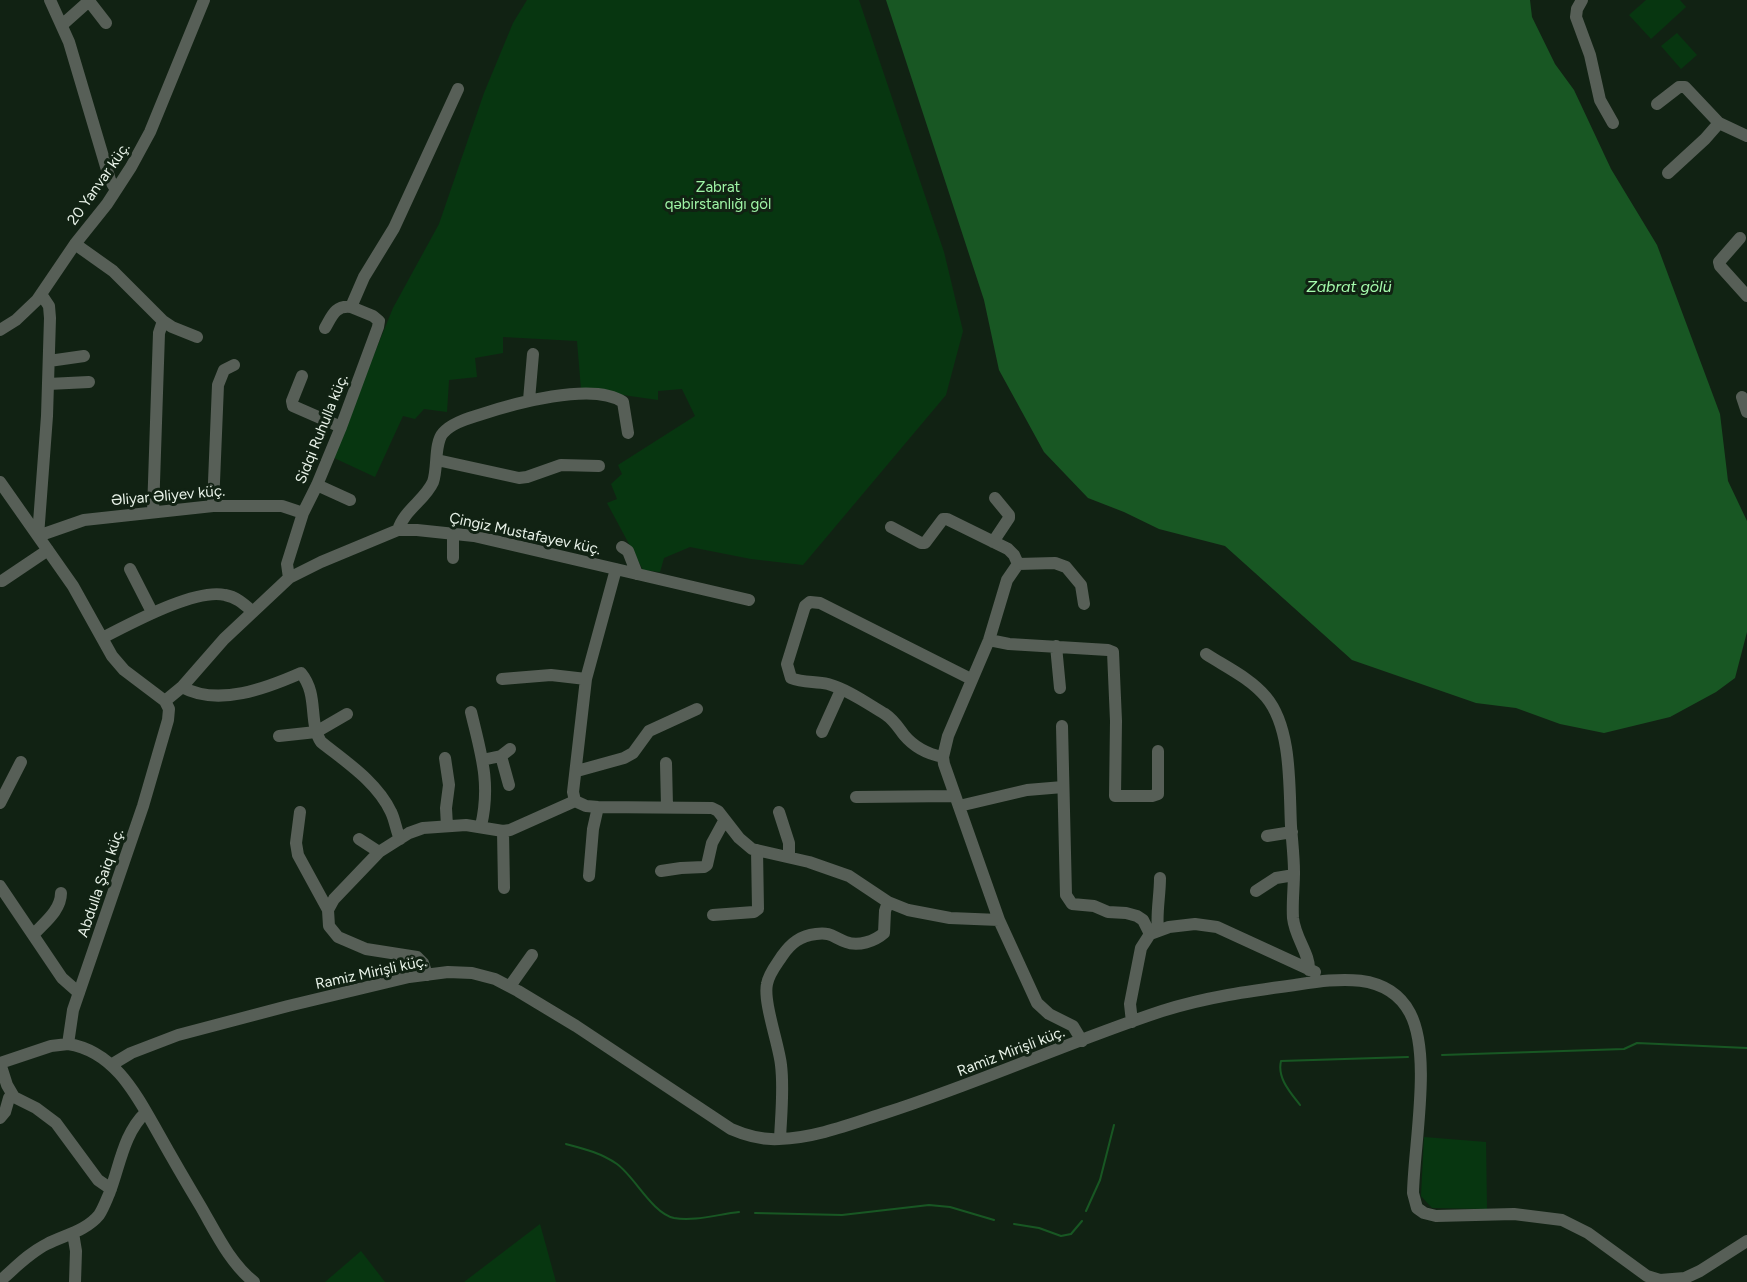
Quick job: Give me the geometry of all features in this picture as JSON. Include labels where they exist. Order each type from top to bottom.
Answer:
[{"type":"street","points":[[50,0],[69,42],[110,180],[116,190]]},
{"type":"street","name":"20 Yanvar küç.","points":[[0,330],[24,313],[41,294],[116,190],[150,132],[204,0]]},
{"type":"street","points":[[1582,0],[1576,9],[1576,17],[1590,56],[1597,92],[1613,123]]},
{"type":"street","points":[[62,25],[89,1],[106,23]]},
{"type":"street","points":[[1657,104],[1678,87],[1685,87],[1719,123],[1747,136]]},
{"type":"street","points":[[325,328],[338,308],[351,307],[364,277],[394,228],[458,89]]},
{"type":"street","points":[[1668,173],[1719,123]]},
{"type":"street","points":[[1740,238],[1719,262],[1747,296]]},
{"type":"street","points":[[75,244],[113,271],[163,321],[198,337]]},
{"type":"street","points":[[38,536],[49,361],[49,306],[41,294]]},
{"type":"street","name":"Sidqi Ruhulla küç.","points":[[290,578],[287,564],[303,513],[341,427],[378,327],[379,321],[373,316],[351,307]]},
{"type":"street","points":[[153,512],[159,333],[163,321]]},
{"type":"street","points":[[529,400],[533,354]]},
{"type":"street","points":[[49,361],[84,356]]},
{"type":"street","points":[[213,506],[218,385],[224,370],[234,365]]},
{"type":"street","points":[[302,376],[292,406],[341,427]]},
{"type":"street","points":[[48,384],[89,381]]},
{"type":"street","points":[[398,530],[401,519],[432,485],[439,438],[450,427],[529,400],[578,394],[616,397],[623,402],[627,432]]},
{"type":"street","points":[[1742,397],[1747,412]]},
{"type":"street","points":[[437,460],[519,477],[528,477],[561,465],[599,466]]},
{"type":"street","points":[[0,482],[73,586],[112,656],[124,670],[165,701]]},
{"type":"street","points":[[317,484],[350,500]]},
{"type":"street","points":[[993,542],[1009,518],[1009,514],[995,498]]},
{"type":"street","name":"Əliyar Əliyev küç.","points":[[38,536],[84,520],[213,506],[282,506],[303,513]]},
{"type":"street","points":[[891,526],[925,543],[943,519],[947,519],[1008,549],[1018,564]]},
{"type":"street","name":"Çingiz Mustafayev küç.","points":[[165,701],[182,687],[211,652],[290,578],[321,562],[398,530],[453,532],[749,600]]},
{"type":"street","points":[[453,532],[453,558]]},
{"type":"street","points":[[621,547],[628,552],[638,574]]},
{"type":"street","points":[[2,581],[48,550]]},
{"type":"street","points":[[1018,564],[1055,563],[1066,567],[1081,585],[1084,604]]},
{"type":"street","points":[[1018,564],[1007,580],[989,640],[948,736],[943,757],[999,920],[1037,1004],[1049,1014],[1073,1026],[1082,1041]]},
{"type":"street","points":[[130,569],[152,612]]},
{"type":"street","points":[[616,569],[586,679],[573,797],[575,801],[585,806],[598,807],[712,808],[718,811],[745,845],[849,876],[888,902],[929,915],[999,920]]},
{"type":"street","points":[[102,639],[152,612],[202,596],[223,594],[233,597],[253,612]]},
{"type":"street","points":[[943,757],[923,751],[905,737],[887,715],[841,690],[831,685],[791,678],[787,664],[805,606],[810,603],[820,603],[971,680]]},
{"type":"street","points":[[989,640],[1009,644],[1113,652],[1116,710],[1115,796],[1158,794],[1158,751]]},
{"type":"street","points":[[1056,646],[1060,688]]},
{"type":"street","points":[[1206,654],[1254,685],[1266,698],[1278,721],[1286,750],[1294,875],[1294,928],[1308,956],[1309,970]]},
{"type":"street","points":[[182,687],[204,695],[242,693],[301,673],[307,681],[314,704],[316,732],[321,742],[375,788],[392,814],[400,839]]},
{"type":"street","points":[[502,680],[545,675],[586,679]]},
{"type":"street","points":[[822,732],[841,690]]},
{"type":"street","name":"Abdulla Şaiq küç.","points":[[68,1044],[71,1019],[79,993],[165,731],[169,714],[165,701]]},
{"type":"street","points":[[577,771],[624,758],[633,753],[649,731],[698,709]]},
{"type":"street","points":[[471,712],[487,794],[482,826]]},
{"type":"street","points":[[279,736],[316,732],[347,714]]},
{"type":"street","points":[[1062,726],[1068,901],[1072,904],[1094,906],[1108,912],[1137,916],[1154,932]]},
{"type":"street","points":[[482,760],[505,752],[509,785]]},
{"type":"street","points":[[445,758],[449,785],[446,808],[447,826]]},
{"type":"street","points":[[0,803],[21,762]]},
{"type":"street","points":[[666,763],[667,806]]},
{"type":"street","points":[[856,797],[957,801],[1063,787]]},
{"type":"street","points":[[328,910],[334,899],[379,852],[423,828],[482,826],[503,831],[522,826],[575,801]]},
{"type":"street","points":[[589,876],[593,829],[598,807]]},
{"type":"street","points":[[300,812],[296,843],[298,855],[328,910],[329,926],[338,937],[366,949],[417,957],[423,963],[427,975]]},
{"type":"street","points":[[779,812],[789,843],[789,857]]},
{"type":"street","points":[[662,872],[707,865],[712,843],[724,821]]},
{"type":"street","points":[[503,831],[504,888]]},
{"type":"street","points":[[1267,836],[1292,832]]},
{"type":"street","points":[[359,839],[379,852]]},
{"type":"street","points":[[713,915],[754,912],[758,909],[757,850]]},
{"type":"street","points":[[1256,891],[1276,878],[1294,875]]},
{"type":"street","points":[[1132,1022],[1130,1004],[1141,948],[1154,932],[1159,904],[1160,878]]},
{"type":"street","points":[[0,886],[62,978],[79,993]]},
{"type":"street","points":[[34,934],[57,909],[61,902],[61,893]]},
{"type":"street","points":[[780,1139],[782,1068],[766,990],[770,975],[789,945],[807,935],[825,933],[856,944],[878,938],[884,933],[885,911],[888,902]]},
{"type":"street","points":[[1154,932],[1183,924],[1217,927],[1330,980]]},
{"type":"street","points":[[510,986],[532,955]]},
{"type":"street","name":"Ramiz Mirişli küç.","points":[[111,1065],[131,1053],[178,1035],[383,983],[448,972],[472,973],[510,986],[576,1026],[731,1129],[754,1138],[780,1139],[833,1129],[911,1105],[1186,1004],[1215,997],[1330,980],[1357,979],[1386,989],[1401,1000],[1415,1023],[1421,1068],[1413,1193],[1417,1208],[1424,1213],[1445,1216],[1522,1215],[1562,1220],[1588,1233],[1636,1270],[1660,1280],[1685,1278],[1747,1241]]},
{"type":"street","points":[[111,1189],[98,1180],[56,1123],[36,1108],[14,1096],[7,1085],[0,1063],[51,1046],[68,1044],[89,1049],[111,1065],[126,1080],[221,1241],[240,1268],[254,1282]]},
{"type":"street","points":[[0,1118],[5,1112],[9,1098],[14,1096]]},
{"type":"street","points":[[0,1281],[26,1257],[73,1233],[99,1215],[111,1189],[129,1135],[137,1121],[146,1112]]},
{"type":"street","points":[[73,1233],[76,1251],[75,1282]]},
{"type":"green space","name":"Zabrat qəbirstanlığı göl","points":[[527,0],[859,0],[944,252],[963,331],[946,395],[803,565],[751,559],[690,547],[664,558],[660,572],[643,570],[607,503],[617,499],[611,484],[622,474],[618,465],[695,416],[682,389],[658,391],[658,400],[581,389],[577,341],[503,337],[503,353],[475,358],[477,377],[449,380],[447,412],[424,409],[415,419],[403,416],[375,477],[332,457],[393,308],[439,224],[484,93],[513,23]]},
{"type":"green space","points":[[1646,0],[1680,0],[1686,7],[1651,39],[1629,15]]},
{"type":"green space","points":[[1677,33],[1697,55],[1681,69],[1661,46]]},
{"type":"green space","points":[[1424,1137],[1486,1142],[1487,1209],[1432,1208],[1421,1196]]},
{"type":"green space","points":[[540,1224],[556,1282],[464,1282]]},
{"type":"green space","points":[[361,1251],[385,1282],[325,1282]]},
{"type":"water","name":"Zabrat gölü","points":[[886,0],[1530,0],[1532,17],[1555,64],[1574,90],[1611,169],[1657,245],[1720,414],[1728,481],[1747,521],[1747,632],[1735,678],[1716,692],[1670,717],[1604,733],[1560,724],[1516,708],[1476,703],[1352,660],[1225,546],[1159,529],[1088,498],[1044,452],[999,370],[984,300]]},
{"type":"waterway","points":[[1442,1055],[1624,1049],[1637,1043],[1747,1048]]},
{"type":"waterway","points":[[1300,1105],[1283,1079],[1281,1061],[1408,1057]]},
{"type":"waterway","points":[[1086,1211],[1100,1180],[1114,1125]]},
{"type":"waterway","points":[[566,1144],[599,1154],[617,1164],[651,1202],[666,1215],[682,1219],[739,1212]]},
{"type":"waterway","points":[[755,1213],[842,1215],[929,1205],[950,1207],[994,1220]]},
{"type":"waterway","points":[[1014,1224],[1039,1228],[1061,1236],[1071,1234],[1082,1221]]}]
